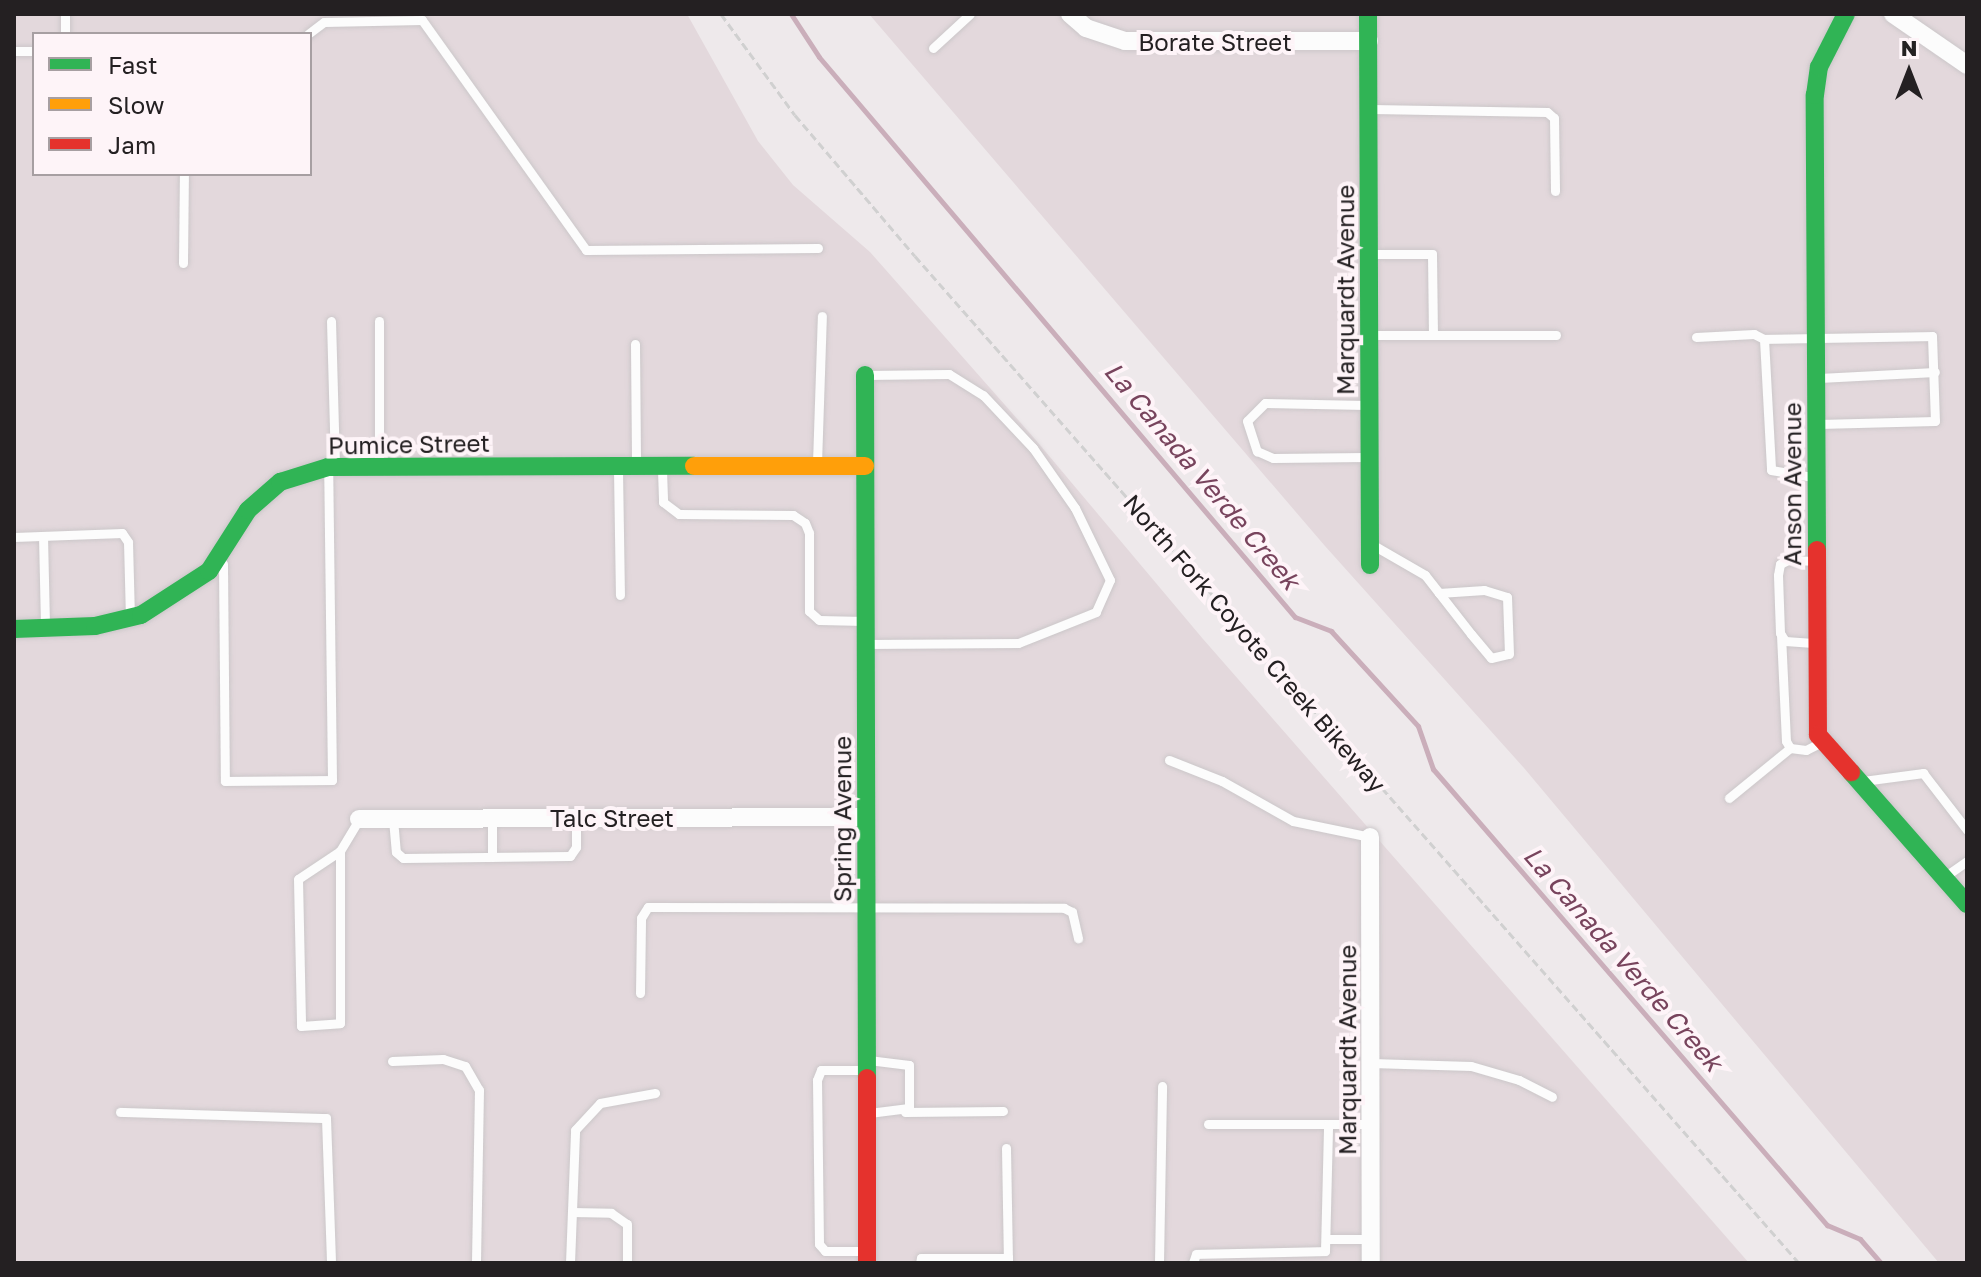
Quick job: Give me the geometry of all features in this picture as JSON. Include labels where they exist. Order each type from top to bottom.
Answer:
[{"type":"street","name":"Borate Street","points":[[1070,14],[1086,28],[1125,41],[1369,41]]},
{"type":"street","name":"Marquardt Avenue","points":[[1368,14],[1370,565]]},
{"type":"street","name":"Anson Avenue","points":[[1823,741],[1818,735],[1815,95],[1819,67],[1846,14]]},
{"type":"street","points":[[1893,14],[1967,65]]},
{"type":"street","name":"Spring Avenue","points":[[865,375],[867,1257]]},
{"type":"street","name":"Pumice Street","points":[[14,629],[95,626],[130,618],[179,595],[209,571],[248,510],[280,482],[332,467],[865,466]]},
{"type":"street","points":[[1823,741],[1967,904]]},
{"type":"street","name":"Talc Street","points":[[359,819],[866,817]]},
{"type":"street","name":"Marquardt Avenue","points":[[1370,837],[1371,1263]]},
{"type":"lane","points":[[316,14],[324,22]]},
{"type":"lane","points":[[933,48],[970,14]]},
{"type":"lane","points":[[311,32],[324,22],[420,17],[586,250],[818,248]]},
{"type":"lane","points":[[1369,109],[1547,112],[1554,118],[1555,191]]},
{"type":"lane","points":[[183,263],[184,176]]},
{"type":"lane","points":[[1369,254],[1432,254],[1433,334]]},
{"type":"lane","points":[[818,466],[822,316]]},
{"type":"lane","points":[[223,545],[225,781],[332,780],[331,321]]},
{"type":"lane","points":[[379,321],[379,466]]},
{"type":"lane","points":[[1696,337],[1754,334],[1764,339],[1932,336],[1935,421],[1816,424]]},
{"type":"lane","points":[[1369,335],[1556,335]]},
{"type":"lane","points":[[1764,339],[1771,470],[1816,477]]},
{"type":"lane","points":[[620,595],[635,344]]},
{"type":"lane","points":[[1816,379],[1935,372]]},
{"type":"lane","points":[[865,375],[949,374],[983,395],[1042,460],[1075,508],[1110,580],[1096,612],[1032,640],[866,644]]},
{"type":"lane","points":[[1369,405],[1265,403],[1247,421],[1257,451],[1273,458],[1370,457]]},
{"type":"lane","points":[[661,466],[663,502],[679,514],[793,515],[805,523],[809,533],[809,611],[819,620],[866,621]]},
{"type":"lane","points":[[43,536],[45,628]]},
{"type":"lane","points":[[14,537],[126,537],[130,618]]},
{"type":"lane","points":[[1370,544],[1425,575],[1439,593],[1491,658],[1509,654],[1507,597],[1484,590],[1439,593]]},
{"type":"lane","points":[[1790,748],[1784,734],[1780,564],[1817,562]]},
{"type":"lane","points":[[1781,635],[1795,643],[1817,642]]},
{"type":"lane","points":[[1729,798],[1790,748],[1806,750],[1823,741]]},
{"type":"lane","points":[[1169,760],[1222,781],[1293,821],[1370,837]]},
{"type":"lane","points":[[1859,782],[1923,773],[1967,830]]},
{"type":"lane","points":[[492,818],[492,857]]},
{"type":"lane","points":[[393,819],[396,852],[403,858],[570,856],[576,847],[576,818]]},
{"type":"lane","points":[[340,851],[340,1023],[301,1026],[298,879],[340,851],[359,819]]},
{"type":"lane","points":[[1944,878],[1967,861]]},
{"type":"lane","points":[[640,993],[641,918],[648,907],[1064,908],[1072,912],[1078,938]]},
{"type":"lane","points":[[392,1061],[443,1059],[465,1066],[479,1090],[476,1263]]},
{"type":"lane","points":[[1371,1063],[1471,1066],[1519,1080],[1552,1097]]},
{"type":"lane","points":[[867,1257],[825,1251],[819,1244],[817,1080],[821,1070],[909,1065],[909,1108],[905,1112]]},
{"type":"lane","points":[[1159,1263],[1162,1086]]},
{"type":"lane","points":[[570,1263],[575,1130],[600,1103],[655,1093]]},
{"type":"lane","points":[[867,1113],[1003,1111]]},
{"type":"lane","points":[[120,1112],[326,1118],[331,1263]]},
{"type":"lane","points":[[1208,1124],[1371,1124]]},
{"type":"lane","points":[[1193,1263],[1196,1254],[1319,1253],[1328,1248],[1328,1124]]},
{"type":"lane","points":[[920,1263],[921,1258],[1008,1260],[1006,1148]]},
{"type":"lane","points":[[572,1212],[611,1213],[627,1224],[627,1263]]},
{"type":"lane","points":[[1328,1239],[1371,1239]]},
{"type":"path","name":"North Fork Coyote Creek Bikeway","points":[[721,14],[795,115],[915,256],[1799,1263]]},
{"type":"shaded area","points":[[14,14],[687,14],[758,141],[793,185],[870,252],[1034,438],[1203,639],[1749,1263],[14,1263]]},
{"type":"shaded area","points":[[869,14],[1967,14],[1967,1263],[1939,1263],[1524,768],[1325,546]]},
{"type":"waterway","name":"La Canada Verde Creek","points":[[791,14],[819,57],[1295,617],[1331,631],[1418,726],[1433,769],[1827,1225],[1860,1239],[1881,1263]]},
{"type":"traffic: fast","points":[[1368,14],[1370,565]]},
{"type":"traffic: fast","points":[[1817,550],[1815,95],[1819,67],[1846,14]]},
{"type":"traffic: fast","points":[[865,375],[867,1078]]},
{"type":"traffic: fast","points":[[14,629],[95,626],[141,615],[209,571],[248,510],[280,482],[328,467],[694,466]]},
{"type":"traffic: fast","points":[[1851,772],[1967,904]]},
{"type":"traffic: slow","points":[[694,466],[865,466]]},
{"type":"traffic: jam","points":[[1817,550],[1818,735],[1851,772]]},
{"type":"traffic: jam","points":[[867,1078],[867,1263]]}]
